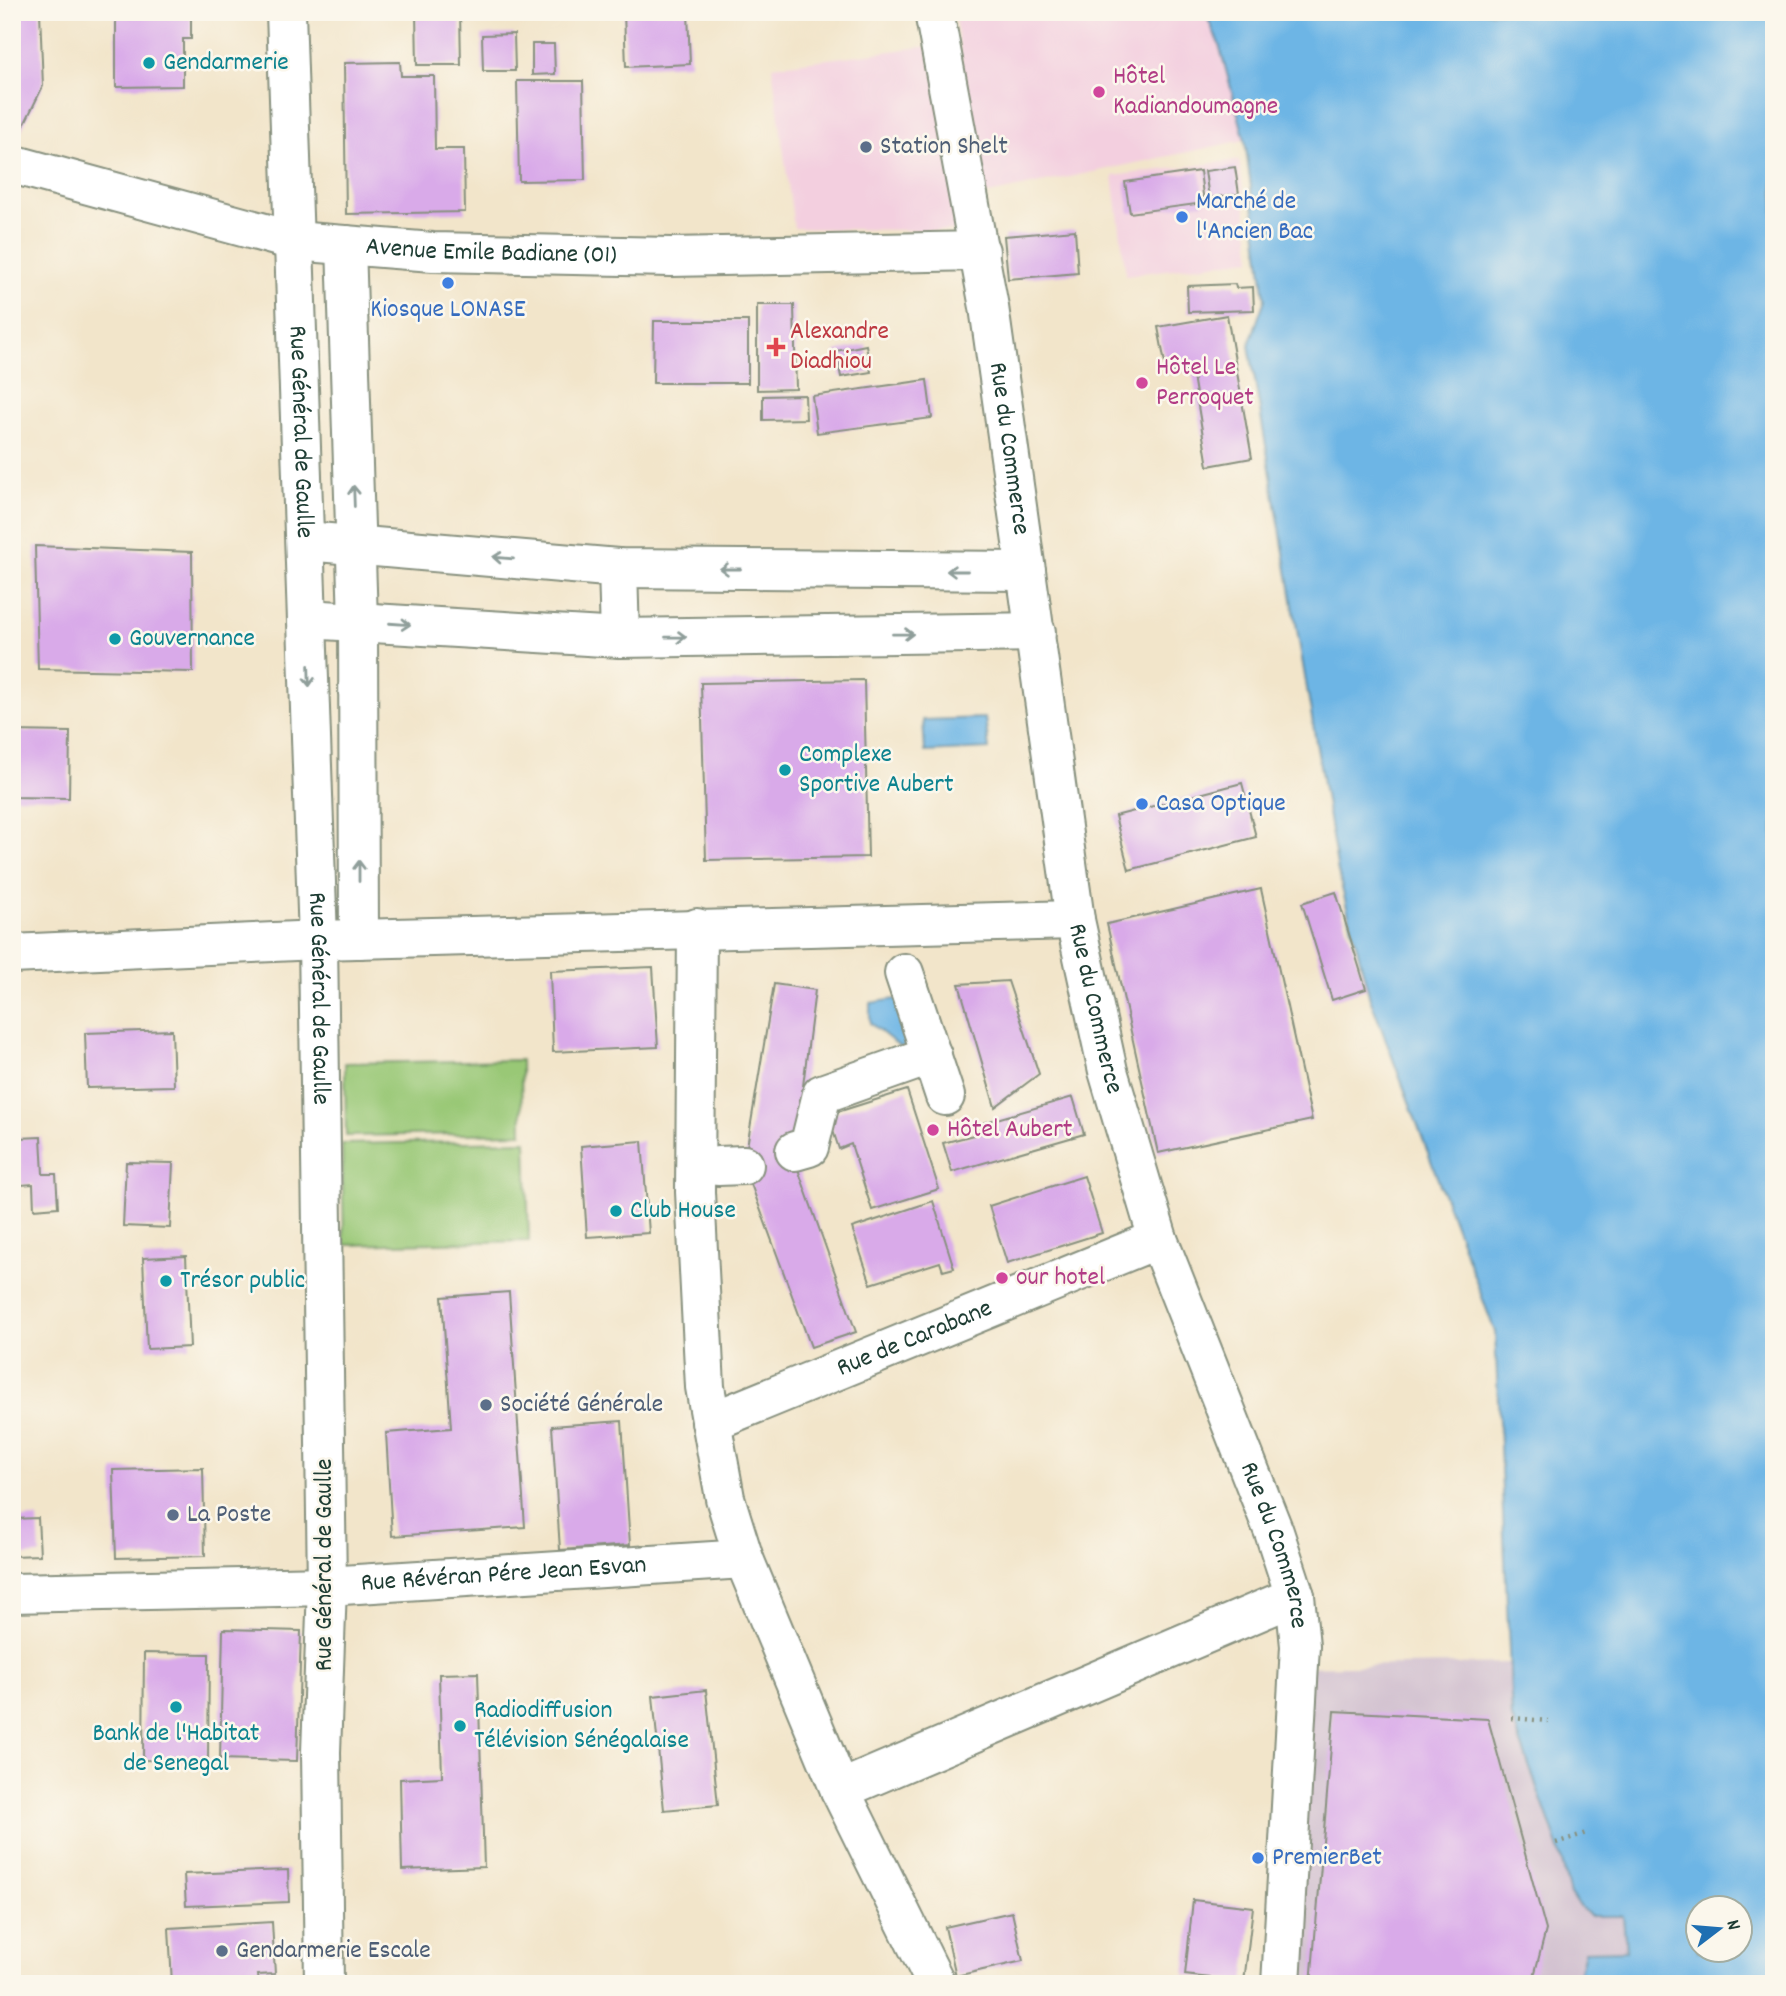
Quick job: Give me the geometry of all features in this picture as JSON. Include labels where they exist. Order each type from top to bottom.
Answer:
[{"type":"street","name":"Rue Général de Gaulle","points":[[286,12],[318,940],[327,1586],[321,1752],[324,1984]]},
{"type":"street","name":"Rue du Commerce","points":[[934,12],[980,251],[1036,632],[1074,920],[1108,1071],[1158,1239],[1274,1532],[1295,1596],[1300,1646],[1281,1984]]},
{"type":"street","name":"Avenue Emile Badiane (01)","points":[[12,164],[294,241],[433,252],[671,257],[980,251]]},
{"type":"street","name":"Rue Général de Gaulle","points":[[346,245],[358,621],[359,939]]},
{"type":"street","points":[[306,541],[618,568],[1026,571]]},
{"type":"street","points":[[618,568],[620,638]]},
{"type":"street","points":[[307,619],[620,638],[1036,632]]},
{"type":"street","points":[[12,954],[318,940],[1074,920]]},
{"type":"street","points":[[697,929],[695,1192],[705,1387],[725,1499],[744,1559],[840,1790],[936,1984]]},
{"type":"street","points":[[904,974],[945,1096]]},
{"type":"street","points":[[795,1150],[809,1147],[822,1094],[932,1055]]},
{"type":"street","name":"Rue de Carabane","points":[[712,1422],[1158,1239]]},
{"type":"street","name":"Rue Révéran Pére Jean Esvan","points":[[12,1593],[327,1586],[744,1559]]},
{"type":"street","points":[[840,1790],[1295,1596]]},
{"type":"path","points":[[1512,1718],[1548,1721]]},
{"type":"path","points":[[1556,1843],[1586,1833]]},
{"type":"shaded area","name":"Hôtel Kadiandoumagne","points":[[954,12],[1205,12],[1219,44],[1245,140],[984,195]]},
{"type":"shaded area","name":"Station Shelt","points":[[931,46],[962,231],[794,228],[772,66]]},
{"type":"shaded area","name":"Marché de l'Ancien Bac","points":[[1239,160],[1252,259],[1126,275],[1113,176]]},
{"type":"shaded area","points":[[1510,1663],[1774,1666],[1774,1984],[1281,1984],[1298,1667]]},
{"type":"green space","points":[[521,1060],[522,1133],[346,1136],[345,1063]]},
{"type":"green space","points":[[526,1141],[529,1241],[344,1245],[342,1144]]},
{"type":"water","points":[[1205,12],[1774,12],[1774,1984],[1577,1984],[1585,1951],[1626,1950],[1623,1916],[1589,1916],[1570,1895],[1559,1849],[1512,1718],[1495,1332],[1369,995],[1338,872],[1249,345],[1265,299],[1245,140],[1219,44]]},
{"type":"water","points":[[985,718],[989,749],[925,752],[923,720]]},
{"type":"water","points":[[901,998],[916,1043],[900,1047],[870,1023],[870,1003]]},
{"type":"building","points":[[12,12],[40,12],[43,86],[17,139],[12,138]]},
{"type":"building","name":"Gendarmerie","points":[[116,12],[191,12],[191,39],[183,39],[183,86],[116,87]]},
{"type":"building","points":[[416,12],[460,12],[461,65],[417,65]]},
{"type":"building","points":[[624,12],[688,12],[690,64],[626,67]]},
{"type":"building","points":[[514,34],[515,71],[483,71],[482,35]]},
{"type":"building","points":[[532,44],[554,44],[555,74],[532,75]]},
{"type":"building","points":[[400,62],[401,76],[434,76],[435,149],[464,149],[465,212],[346,214],[344,63]]},
{"type":"building","points":[[517,81],[583,81],[585,180],[519,181]]},
{"type":"building","points":[[1235,167],[1239,194],[1209,198],[1205,171]]},
{"type":"building","points":[[1200,171],[1204,203],[1130,213],[1125,182]]},
{"type":"building","points":[[1075,230],[1078,273],[1008,279],[1004,236]]},
{"type":"building","points":[[1235,284],[1236,288],[1253,287],[1254,310],[1188,312],[1187,286]]},
{"type":"building","name":"Alexandre Diadhiou","points":[[757,305],[794,305],[796,389],[757,390]]},
{"type":"building","points":[[1227,315],[1252,458],[1208,466],[1192,370],[1167,374],[1158,327]]},
{"type":"building","points":[[654,321],[748,321],[748,383],[653,383]]},
{"type":"building","points":[[866,345],[871,372],[841,377],[836,351]]},
{"type":"building","points":[[927,380],[932,418],[817,433],[812,396]]},
{"type":"building","points":[[805,395],[806,419],[763,420],[763,396]]},
{"type":"building","name":"Gouvernance","points":[[35,546],[192,552],[193,672],[38,669]]},
{"type":"building","name":"Complexe Sportive Aubert","points":[[864,680],[868,857],[706,860],[701,683]]},
{"type":"building","points":[[12,731],[70,732],[69,798],[12,797]]},
{"type":"building","points":[[1242,783],[1256,837],[1129,870],[1115,816]]},
{"type":"building","points":[[1261,889],[1312,1120],[1158,1153],[1107,924]]},
{"type":"building","points":[[1336,892],[1366,989],[1332,1000],[1302,903]]},
{"type":"building","points":[[653,967],[658,1047],[553,1052],[550,971]]},
{"type":"building","points":[[1008,981],[1039,1074],[995,1107],[959,984]]},
{"type":"building","points":[[774,984],[815,990],[794,1158],[856,1332],[811,1347],[744,1165]]},
{"type":"building","points":[[172,1030],[174,1086],[87,1088],[85,1033]]},
{"type":"building","points":[[907,1090],[939,1189],[872,1210],[851,1144],[839,1149],[828,1115]]},
{"type":"building","points":[[1073,1097],[1084,1134],[952,1172],[943,1143],[985,1132],[983,1123]]},
{"type":"building","points":[[41,1137],[43,1174],[56,1174],[58,1207],[34,1209],[33,1184],[21,1185],[19,1138]]},
{"type":"building","name":"Club House","points":[[642,1141],[649,1233],[587,1237],[581,1146]]},
{"type":"building","points":[[126,1162],[173,1163],[170,1228],[123,1226]]},
{"type":"building","points":[[1084,1176],[1102,1233],[1007,1263],[989,1206]]},
{"type":"building","points":[[933,1201],[954,1268],[943,1271],[940,1262],[871,1284],[852,1228]]},
{"type":"building","name":"Trésor public","points":[[186,1256],[190,1347],[147,1349],[143,1258]]},
{"type":"building","points":[[509,1292],[525,1527],[392,1536],[386,1433],[451,1428],[442,1297]]},
{"type":"building","points":[[622,1421],[630,1545],[560,1550],[552,1426]]},
{"type":"building","points":[[203,1468],[205,1556],[116,1558],[113,1470]]},
{"type":"building","points":[[38,1518],[40,1555],[12,1556],[12,1519]]},
{"type":"building","points":[[223,1629],[301,1631],[297,1761],[220,1759]]},
{"type":"building","name":"Bank de l'Habitat de Senegal","points":[[144,1653],[209,1654],[208,1761],[143,1760]]},
{"type":"building","name":"Radiodiffusion Télévision Sénégalaise","points":[[478,1673],[484,1867],[402,1870],[400,1779],[442,1777],[439,1674]]},
{"type":"building","points":[[706,1690],[718,1805],[664,1810],[653,1696]]},
{"type":"building","points":[[1334,1711],[1488,1719],[1546,1930],[1532,1984],[1311,1984]]},
{"type":"building","points":[[288,1870],[289,1902],[186,1906],[184,1874]]},
{"type":"building","points":[[1193,1900],[1253,1907],[1244,1982],[1185,1975]]},
{"type":"building","points":[[1012,1912],[1023,1961],[956,1976],[945,1927]]},
{"type":"building","name":"Gendarmerie Escale","points":[[272,1922],[275,1974],[258,1975],[259,1984],[172,1984],[169,1928]]},
{"type":"place","name":"Gendarmerie","points":[[149,63]]},
{"type":"place","name":"Hôtel Kadiandoumagne","points":[[1099,92]]},
{"type":"place","name":"Station Shelt","points":[[866,147]]},
{"type":"place","name":"Marché de l'Ancien Bac","points":[[1182,217]]},
{"type":"place","name":"Kiosque LONASE","points":[[448,283]]},
{"type":"place","name":"Alexandre Diadhiou","points":[[776,347]]},
{"type":"place","name":"Hôtel Le Perroquet","points":[[1142,383]]},
{"type":"place","name":"Gouvernance","points":[[115,639]]},
{"type":"place","name":"Complexe Sportive Aubert","points":[[785,770]]},
{"type":"place","name":"Casa Optique","points":[[1142,804]]},
{"type":"place","name":"Hôtel Aubert","points":[[933,1130]]},
{"type":"place","name":"Club House","points":[[616,1211]]},
{"type":"place","name":"our hotel","points":[[1002,1278]]},
{"type":"place","name":"Trésor public","points":[[166,1281]]},
{"type":"place","name":"Société Générale","points":[[486,1405]]},
{"type":"place","name":"La Poste","points":[[173,1515]]},
{"type":"place","name":"Bank de l'Habitat de Senegal","points":[[176,1707]]},
{"type":"place","name":"Radiodiffusion Télévision Sénégalaise","points":[[460,1726]]},
{"type":"place","name":"PremierBet","points":[[1258,1858]]},
{"type":"place","name":"Gendarmerie Escale","points":[[222,1951]]}]
